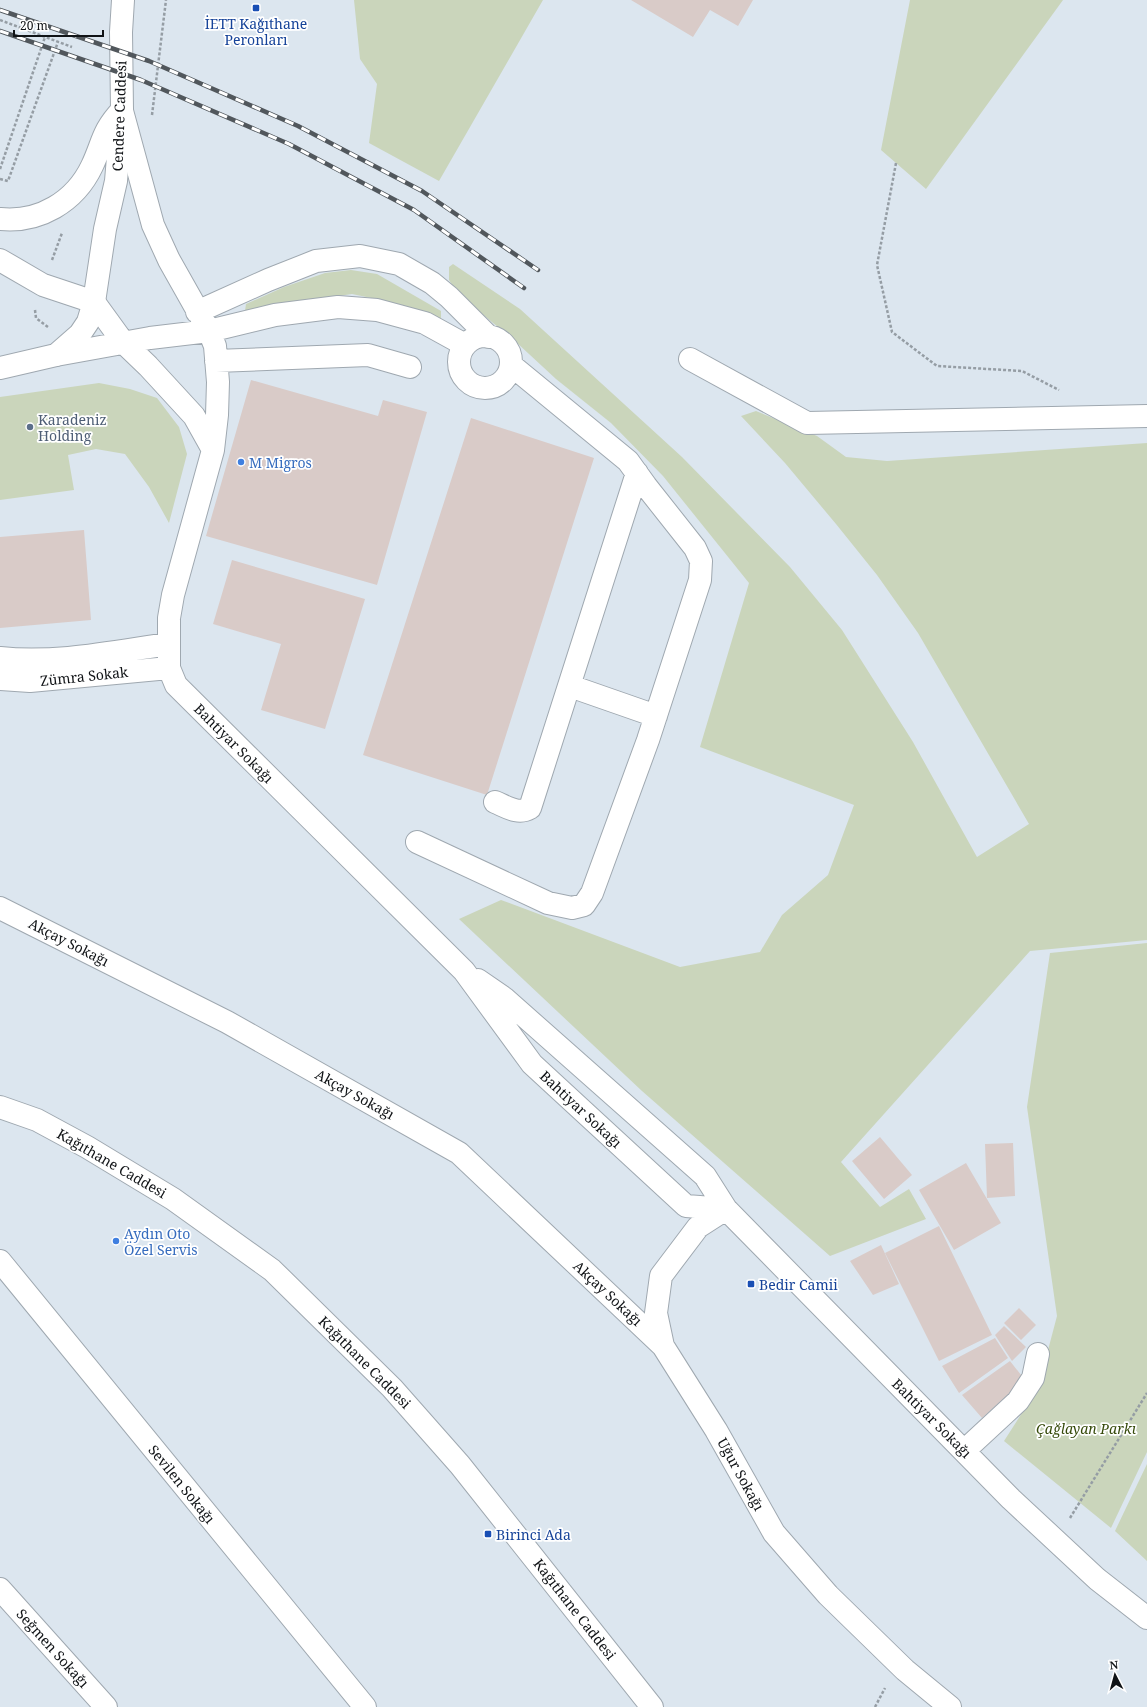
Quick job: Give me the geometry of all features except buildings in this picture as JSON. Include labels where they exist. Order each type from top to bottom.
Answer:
[{"type":"street","points":[[110,0],[121,32]]},
{"type":"street","name":"Cendere Caddesi","points":[[56,355],[80,334],[88,322],[94,302],[105,229],[116,181],[122,110],[121,32],[123,0]]},
{"type":"street","points":[[0,219],[26,219],[47,211],[66,201],[80,187],[92,166],[105,132],[113,119],[122,110]]},
{"type":"street","name":"Bahtiyar Sokağı","points":[[122,110],[153,224],[169,260],[209,331],[215,346],[217,415],[213,450],[173,594],[169,618],[169,668],[176,685],[464,971],[532,1064],[686,1206],[726,1210]]},
{"type":"street","points":[[197,312],[268,280],[316,261],[360,256],[399,264],[432,283],[449,297],[489,337],[501,342],[507,348],[511,365],[509,373],[498,386],[489,388],[472,386],[463,377],[458,365],[459,356],[466,345],[476,337],[489,337]]},
{"type":"street","points":[[0,260],[43,285],[94,302],[123,342],[148,366],[194,416],[213,450]]},
{"type":"street","points":[[0,368],[123,342],[209,331],[275,315],[338,307],[377,310],[425,322],[466,345]]},
{"type":"street","points":[[216,361],[368,355],[410,367]]},
{"type":"street","points":[[690,359],[806,423],[1147,416]]},
{"type":"street","points":[[417,842],[548,903],[572,908],[584,905],[592,893],[656,716],[700,580],[701,561],[695,548],[628,460],[511,365]]},
{"type":"street","points":[[495,802],[514,811],[525,811],[530,808],[637,473]]},
{"type":"street","name":"Zümra Sokak","points":[[0,658],[52,660],[168,644]]},
{"type":"street","name":"Zümra Sokak","points":[[0,679],[30,681],[169,668]]},
{"type":"street","points":[[570,686],[656,716]]},
{"type":"street","name":"Akçay Sokağı","points":[[0,908],[227,1022],[459,1153],[663,1346]]},
{"type":"street","name":"Bahtiyar Sokağı","points":[[464,971],[504,998],[705,1176],[726,1210],[1011,1499],[1097,1579],[1147,1618]]},
{"type":"street","name":"Kağıthane Caddesi","points":[[0,1107],[37,1120],[87,1147],[173,1199],[272,1270],[392,1388],[460,1465],[652,1707]]},
{"type":"street","name":"Uğur Sokağı","points":[[726,1210],[698,1227],[661,1276],[656,1313],[663,1346],[716,1430],[774,1533],[828,1595],[905,1670],[950,1707]]},
{"type":"street","name":"Sevilen Sokağı","points":[[0,1261],[365,1707]]},
{"type":"street","points":[[964,1451],[1018,1401],[1033,1378],[1038,1354]]},
{"type":"street","name":"Seğmen Sokağı","points":[[0,1589],[106,1707]]},
{"type":"path","points":[[152,115],[166,0]]},
{"type":"path","points":[[0,20],[72,47]]},
{"type":"path","points":[[0,169],[45,37]]},
{"type":"path","points":[[0,179],[8,182],[58,42]]},
{"type":"path","points":[[896,163],[877,265],[892,332],[937,366],[1022,371],[1063,392]]},
{"type":"path","points":[[1056,1540],[1147,1393]]},
{"type":"green space","points":[[354,0],[543,0],[439,181],[369,143],[377,84],[360,59]]},
{"type":"green space","points":[[910,0],[1063,0],[926,189],[881,150]]},
{"type":"green space","points":[[453,264],[520,309],[682,457],[790,567],[842,630],[913,742],[977,857],[1029,824],[918,633],[877,575],[836,524],[785,463],[741,416],[756,411],[817,436],[846,457],[887,461],[1147,443],[1147,940],[1030,951],[841,1162],[880,1207],[909,1189],[926,1219],[830,1256],[642,1091],[459,919],[501,900],[680,967],[760,952],[782,915],[828,875],[854,805],[700,747],[749,583],[663,476],[611,423],[556,379],[516,342],[458,294],[449,280],[449,267]]},
{"type":"green space","points":[[351,270],[377,274],[441,311],[441,319],[435,319],[376,299],[352,294],[245,311],[246,304],[284,287],[325,273]]},
{"type":"green space","points":[[99,383],[130,389],[157,398],[179,427],[187,454],[169,523],[149,487],[125,454],[96,449],[68,455],[74,490],[0,500],[0,397]]},
{"type":"green space","name":"Çağlayan Parkı","points":[[1147,943],[1147,1452],[1111,1528],[1004,1441],[1038,1388],[1057,1316],[1027,1107],[1050,953]]},
{"type":"green space","points":[[1147,1464],[1147,1561],[1115,1531]]},
{"type":"railway","points":[[0,10],[149,61],[298,126],[422,191],[538,270]]},
{"type":"railway","points":[[0,31],[141,80],[289,144],[414,210],[524,288]]},
{"type":"place","name":"İETT Kağıthane Peronları","points":[[256,8]]},
{"type":"place","name":"Karadeniz Holding","points":[[30,427]]},
{"type":"place","name":"M Migros","points":[[241,462]]},
{"type":"place","name":"Aydın Oto Özel Servis","points":[[116,1241]]},
{"type":"place","name":"Bedir Camii","points":[[751,1284]]},
{"type":"place","name":"Birinci Ada","points":[[488,1534]]}]
